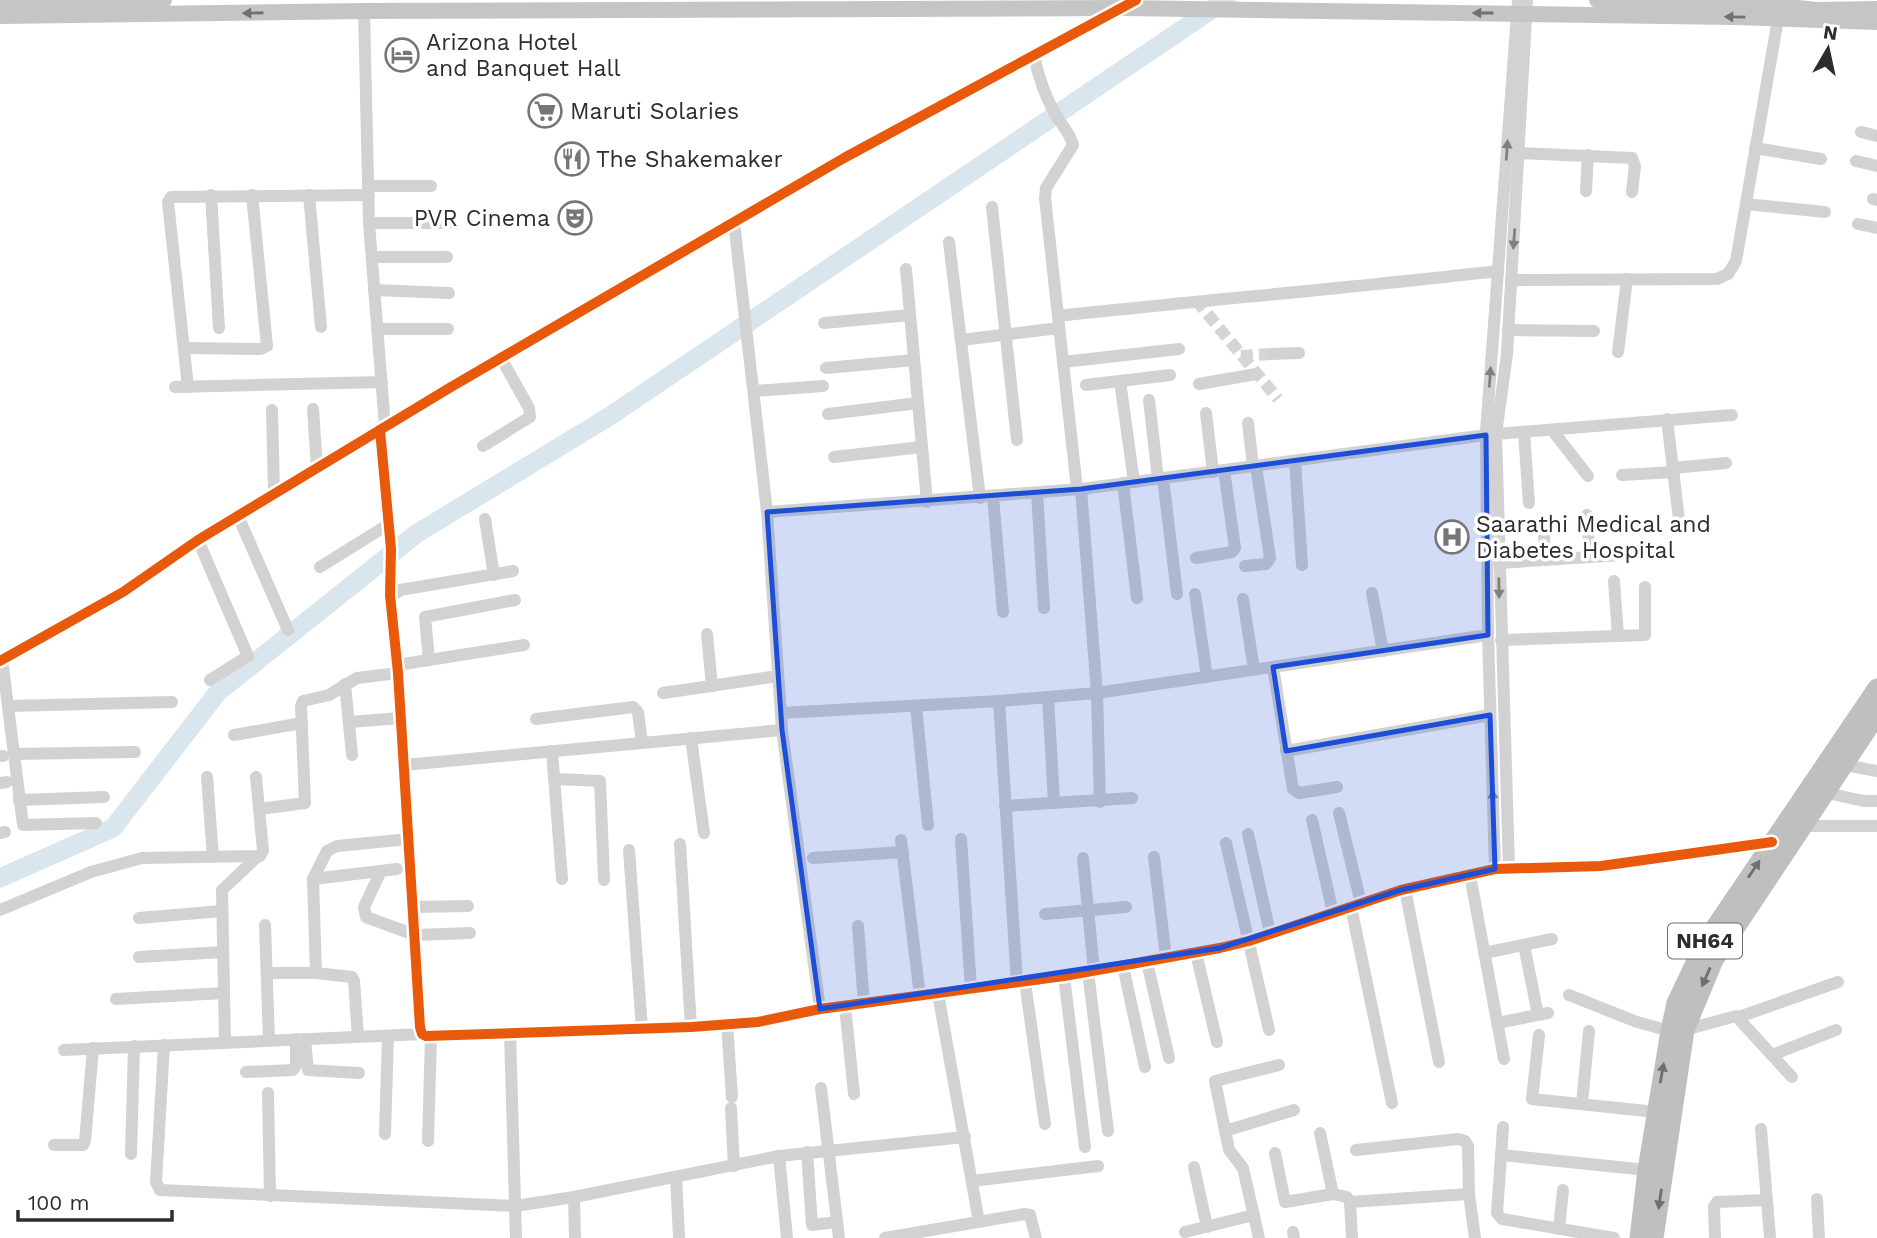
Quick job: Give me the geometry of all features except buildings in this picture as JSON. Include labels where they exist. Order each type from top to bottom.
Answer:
[{"type":"highway","name":"NH64","points":[[1654,1238],[1678,1030],[1676,1003],[1705,942],[1877,688]]},
{"type":"highway","name":"NH64","points":[[1639,1238],[1656,1112],[1678,1030],[1714,960],[1877,715]]},
{"type":"main road","points":[[0,4],[163,0]]},
{"type":"main road","points":[[1597,0],[1739,1],[1816,10],[1877,9]]},
{"type":"main road","points":[[0,16],[554,6],[1130,4],[1247,10],[1522,7],[1877,22]]},
{"type":"street","points":[[96,823],[23,825],[19,800],[5,755],[8,706],[1,660],[123,592],[198,540],[317,468],[844,158],[1130,4]]},
{"type":"street","points":[[1502,868],[1490,715],[1499,563],[1491,435],[1508,330],[1520,153],[1522,7]]},
{"type":"street","points":[[1502,868],[1494,638],[1491,435],[1498,271],[1522,7]]},
{"type":"street","points":[[365,11],[369,223],[382,382],[391,550],[390,597],[398,669],[420,1027],[427,1035],[428,1141]]},
{"type":"street","points":[[1511,280],[1717,279],[1728,274],[1736,261],[1778,19]]},
{"type":"street","points":[[1034,56],[1042,86],[1073,145],[1051,179],[1045,198],[1079,489],[1097,693],[1100,802]]},
{"type":"street","points":[[1861,132],[1877,136]]},
{"type":"street","points":[[1755,148],[1821,159]]},
{"type":"street","points":[[1520,153],[1632,158],[1633,192]]},
{"type":"street","points":[[1587,191],[1588,155]]},
{"type":"street","points":[[1856,161],[1877,166]]},
{"type":"street","points":[[382,382],[181,387],[185,348],[169,202],[174,195],[309,195],[431,186]]},
{"type":"street","points":[[211,195],[219,328]]},
{"type":"street","points":[[185,348],[261,349],[267,346],[252,195]]},
{"type":"street","points":[[309,195],[321,327]]},
{"type":"street","points":[[1745,204],[1825,212]]},
{"type":"street","points":[[992,207],[1017,440]]},
{"type":"street","points":[[734,222],[767,512],[780,713],[820,1009]]},
{"type":"street","points":[[369,223],[449,223]]},
{"type":"street","points":[[1858,224],[1877,228]]},
{"type":"street","points":[[949,242],[961,340],[1003,612]]},
{"type":"street","points":[[372,257],[447,257]]},
{"type":"street","points":[[906,269],[927,502]]},
{"type":"street","points":[[961,340],[1196,300],[1326,290],[1498,271]]},
{"type":"street","points":[[1618,352],[1627,279]]},
{"type":"street","points":[[374,290],[449,293]]},
{"type":"street","points":[[824,323],[910,316]]},
{"type":"street","points":[[377,329],[448,329]]},
{"type":"street","points":[[1508,330],[1594,331]]},
{"type":"street","points":[[1063,362],[1179,349]]},
{"type":"street","points":[[1272,354],[1298,353]]},
{"type":"street","points":[[483,446],[530,416],[530,408],[501,358]]},
{"type":"street","points":[[826,368],[914,360]]},
{"type":"street","points":[[1199,384],[1256,374]]},
{"type":"street","points":[[1086,385],[1170,375]]},
{"type":"street","points":[[1119,381],[1137,598]]},
{"type":"street","points":[[754,391],[823,386]]},
{"type":"street","points":[[1149,400],[1177,594]]},
{"type":"street","points":[[828,414],[918,403]]},
{"type":"street","points":[[313,409],[317,468]]},
{"type":"street","points":[[272,410],[274,494]]},
{"type":"street","points":[[1196,558],[1232,552],[1235,548],[1206,413]]},
{"type":"street","points":[[767,512],[1079,489],[1491,435],[1732,415]]},
{"type":"street","points":[[1667,419],[1679,520]]},
{"type":"street","points":[[1245,566],[1266,564],[1270,558],[1248,423]]},
{"type":"street","points":[[1552,430],[1588,476]]},
{"type":"street","points":[[1524,433],[1529,503]]},
{"type":"street","points":[[834,457],[922,447]]},
{"type":"street","points":[[1295,461],[1302,565]]},
{"type":"street","points":[[1622,475],[1726,463]]},
{"type":"street","points":[[1037,493],[1044,608]]},
{"type":"street","points":[[1587,515],[1590,557]]},
{"type":"street","points":[[238,516],[288,630]]},
{"type":"street","points":[[485,519],[494,575]]},
{"type":"street","points":[[320,567],[389,524]]},
{"type":"street","points":[[1543,525],[1546,560]]},
{"type":"street","points":[[198,540],[248,656],[210,680]]},
{"type":"street","points":[[1499,563],[1621,555]]},
{"type":"street","points":[[390,597],[400,590],[513,571]]},
{"type":"street","points":[[1614,582],[1618,636]]},
{"type":"street","points":[[780,713],[1097,693],[1382,651],[1494,638],[1641,636],[1646,633],[1645,587]]},
{"type":"street","points":[[1372,593],[1382,651]]},
{"type":"street","points":[[1195,594],[1207,677]]},
{"type":"street","points":[[1243,599],[1254,670]]},
{"type":"street","points":[[429,660],[425,617],[515,600]]},
{"type":"street","points":[[707,634],[712,685]]},
{"type":"street","points":[[260,809],[305,803],[303,701],[329,695],[357,678],[429,660],[524,645]]},
{"type":"street","points":[[1273,667],[1295,792],[1337,787]]},
{"type":"street","points":[[663,693],[778,676]]},
{"type":"street","points":[[345,684],[352,755]]},
{"type":"street","points":[[1048,697],[1054,802]]},
{"type":"street","points":[[999,701],[1005,806],[1021,983],[1045,1124]]},
{"type":"street","points":[[8,706],[172,702]]},
{"type":"street","points":[[916,705],[928,825]]},
{"type":"street","points":[[536,719],[633,707],[638,712],[642,743]]},
{"type":"street","points":[[1286,751],[1490,715]]},
{"type":"street","points":[[349,722],[401,718]]},
{"type":"street","points":[[234,735],[302,723]]},
{"type":"street","points":[[404,765],[782,730]]},
{"type":"street","points":[[691,738],[704,833]]},
{"type":"street","points":[[552,751],[562,879]]},
{"type":"street","points":[[5,755],[135,752]]},
{"type":"street","points":[[1845,765],[1877,771]]},
{"type":"street","points":[[207,777],[213,857]]},
{"type":"street","points":[[225,1042],[222,890],[263,851],[256,777]]},
{"type":"street","points":[[555,779],[600,781],[604,880]]},
{"type":"street","points":[[1827,793],[1877,801]]},
{"type":"street","points":[[19,800],[104,797]]},
{"type":"street","points":[[1005,806],[1132,798]]},
{"type":"street","points":[[1339,813],[1392,1103]]},
{"type":"street","points":[[1312,820],[1334,912]]},
{"type":"street","points":[[1803,826],[1877,826]]},
{"type":"street","points":[[1248,834],[1270,933]]},
{"type":"street","points":[[316,973],[313,879],[331,848],[409,839]]},
{"type":"street","points":[[961,839],[971,989]]},
{"type":"street","points":[[64,1050],[301,1039],[642,1029],[758,1022],[820,1009],[1021,983],[1196,953],[1249,941],[1405,889],[1502,868],[1601,866],[1772,842]]},
{"type":"street","points":[[1226,843],[1269,1030]]},
{"type":"street","points":[[680,844],[691,1027]]},
{"type":"street","points":[[813,858],[902,846],[920,996]]},
{"type":"street","points":[[629,850],[642,1029]]},
{"type":"street","points":[[1154,857],[1166,958]]},
{"type":"street","points":[[0,910],[91,872],[142,858],[256,858]]},
{"type":"street","points":[[1083,858],[1091,972],[1108,1131]]},
{"type":"street","points":[[313,879],[397,869]]},
{"type":"street","points":[[381,871],[364,907],[366,917],[415,935],[470,933]]},
{"type":"street","points":[[1470,875],[1504,1059]]},
{"type":"street","points":[[1405,889],[1439,1062]]},
{"type":"street","points":[[413,906],[468,906]]},
{"type":"street","points":[[1045,914],[1126,907]]},
{"type":"street","points":[[139,918],[222,911]]},
{"type":"street","points":[[265,925],[269,1041]]},
{"type":"street","points":[[858,926],[864,1004]]},
{"type":"street","points":[[1484,953],[1552,939]]},
{"type":"street","points":[[1497,1023],[1543,1014],[1524,944]]},
{"type":"street","points":[[139,957],[223,953]]},
{"type":"street","points":[[1196,953],[1217,1042]]},
{"type":"street","points":[[1147,962],[1169,1058]]},
{"type":"street","points":[[1123,966],[1145,1066]]},
{"type":"street","points":[[267,973],[316,973],[352,977],[358,1037]]},
{"type":"street","points":[[1064,976],[1084,1147]]},
{"type":"street","points":[[1569,996],[1637,1022],[1678,1030],[1730,1015],[1739,1017],[1838,982]]},
{"type":"street","points":[[116,999],[224,993]]},
{"type":"street","points":[[938,994],[979,1222]]},
{"type":"street","points":[[845,1006],[854,1094]]},
{"type":"street","points":[[1739,1017],[1792,1077]]},
{"type":"street","points":[[727,1024],[734,1166]]},
{"type":"street","points":[[1772,1055],[1836,1030]]},
{"type":"street","points":[[1582,1104],[1589,1031]]},
{"type":"street","points":[[510,1032],[516,1238]]},
{"type":"street","points":[[1539,1035],[1532,1099],[1656,1112]]},
{"type":"street","points":[[385,1134],[388,1036]]},
{"type":"street","points":[[246,1072],[293,1070],[301,1039]]},
{"type":"street","points":[[301,1039],[308,1070],[359,1073]]},
{"type":"street","points":[[164,1045],[157,1188],[160,1190],[515,1206],[779,1156],[965,1137]]},
{"type":"street","points":[[131,1154],[134,1046]]},
{"type":"street","points":[[54,1145],[78,1147],[85,1141],[93,1048]]},
{"type":"street","points":[[1259,1238],[1243,1168],[1230,1154],[1215,1081],[1279,1065]]},
{"type":"street","points":[[821,1088],[839,1238]]},
{"type":"street","points":[[268,1093],[270,1196]]},
{"type":"street","points":[[1225,1131],[1294,1110]]},
{"type":"street","points":[[1503,1126],[1499,1217],[1614,1238]]},
{"type":"street","points":[[1761,1129],[1770,1238]]},
{"type":"street","points":[[1320,1133],[1333,1194]]},
{"type":"street","points":[[1356,1150],[1458,1139],[1465,1141],[1468,1146],[1469,1194],[1475,1238]]},
{"type":"street","points":[[807,1152],[813,1225],[837,1222]]},
{"type":"street","points":[[1275,1153],[1285,1202],[1342,1194],[1350,1202],[1352,1238]]},
{"type":"street","points":[[1501,1155],[1647,1170]]},
{"type":"street","points":[[779,1156],[787,1238]]},
{"type":"street","points":[[972,1181],[1098,1166]]},
{"type":"street","points":[[1194,1167],[1207,1227]]},
{"type":"street","points":[[676,1177],[680,1238]]},
{"type":"street","points":[[1559,1229],[1563,1190]]},
{"type":"street","points":[[1350,1202],[1469,1194]]},
{"type":"street","points":[[573,1197],[575,1238]]},
{"type":"street","points":[[1817,1199],[1819,1238]]},
{"type":"street","points":[[1715,1238],[1714,1207],[1717,1202],[1767,1200]]},
{"type":"street","points":[[885,1238],[952,1233],[979,1222],[1030,1215],[1036,1238]]},
{"type":"street","points":[[1185,1232],[1254,1215]]},
{"type":"highlighted area","points":[[1486,435],[1488,635],[1273,667],[1286,751],[1490,715],[1495,869],[1401,890],[1220,948],[820,1009],[782,730],[767,512],[1081,489]]},
{"type":"waterway","points":[[0,878],[113,828],[218,692],[416,534],[610,416],[1226,0]]},
{"type":"tunnel","points":[[1196,300],[1278,399]]},
{"type":"tunnel","points":[[1241,356],[1272,354]]},
{"type":"cycle path","points":[[0,661],[123,592],[198,540],[451,387],[844,158],[1136,0]]},
{"type":"cycle path","points":[[380,430],[391,549],[390,595],[398,673],[420,1027],[422,1034],[426,1036],[691,1027],[758,1022],[820,1009],[1064,976],[1220,948],[1249,941],[1401,890],[1495,869],[1601,866],[1772,842]]},
{"type":"place","name":"Arizona Hotel and Banquet Hall","points":[[402,55]]},
{"type":"place","name":"Maruti Solaries","points":[[545,111]]},
{"type":"place","name":"The Shakemaker","points":[[572,159]]},
{"type":"place","name":"PVR Cinema","points":[[575,218]]},
{"type":"place","name":"Saarathi Medical and Diabetes Hospital","points":[[1452,537]]}]
